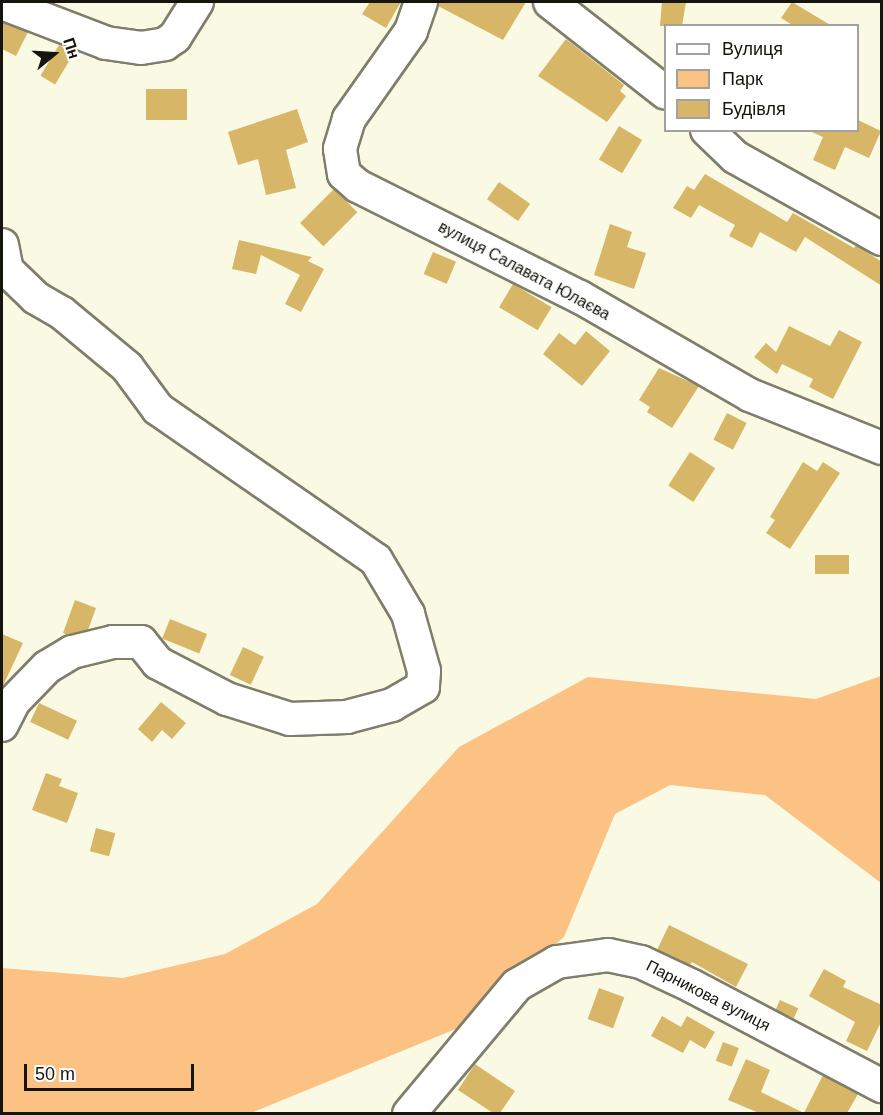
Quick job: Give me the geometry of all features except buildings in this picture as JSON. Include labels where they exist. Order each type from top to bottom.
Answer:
[{"type":"street","points":[[2,3],[106,43],[141,48],[165,44],[175,37],[197,2]]},
{"type":"street","name":"вулиця Салавата Юлаєва","points":[[421,2],[411,31],[350,119],[340,149],[344,174],[358,186],[580,297],[750,395],[882,448]]},
{"type":"street","points":[[550,2],[664,91]]},
{"type":"street","points":[[708,132],[735,157],[882,239]]},
{"type":"street","points":[[2,246],[7,270],[36,298],[62,313],[127,367],[158,409],[376,560],[408,614],[424,671],[423,687],[392,705],[347,717],[290,718],[227,699],[158,663],[141,642],[113,642],[72,652],[47,667],[14,701],[2,725]]},
{"type":"street","name":"Парникова вулиця","points":[[416,1111],[517,985],[557,962],[608,955],[641,962],[692,986],[882,1086]]},
{"type":"green space","points":[[881,676],[881,883],[765,795],[670,785],[615,814],[564,937],[458,1028],[251,1113],[2,1113],[2,968],[123,978],[225,954],[317,904],[459,747],[588,677],[816,699]]}]
